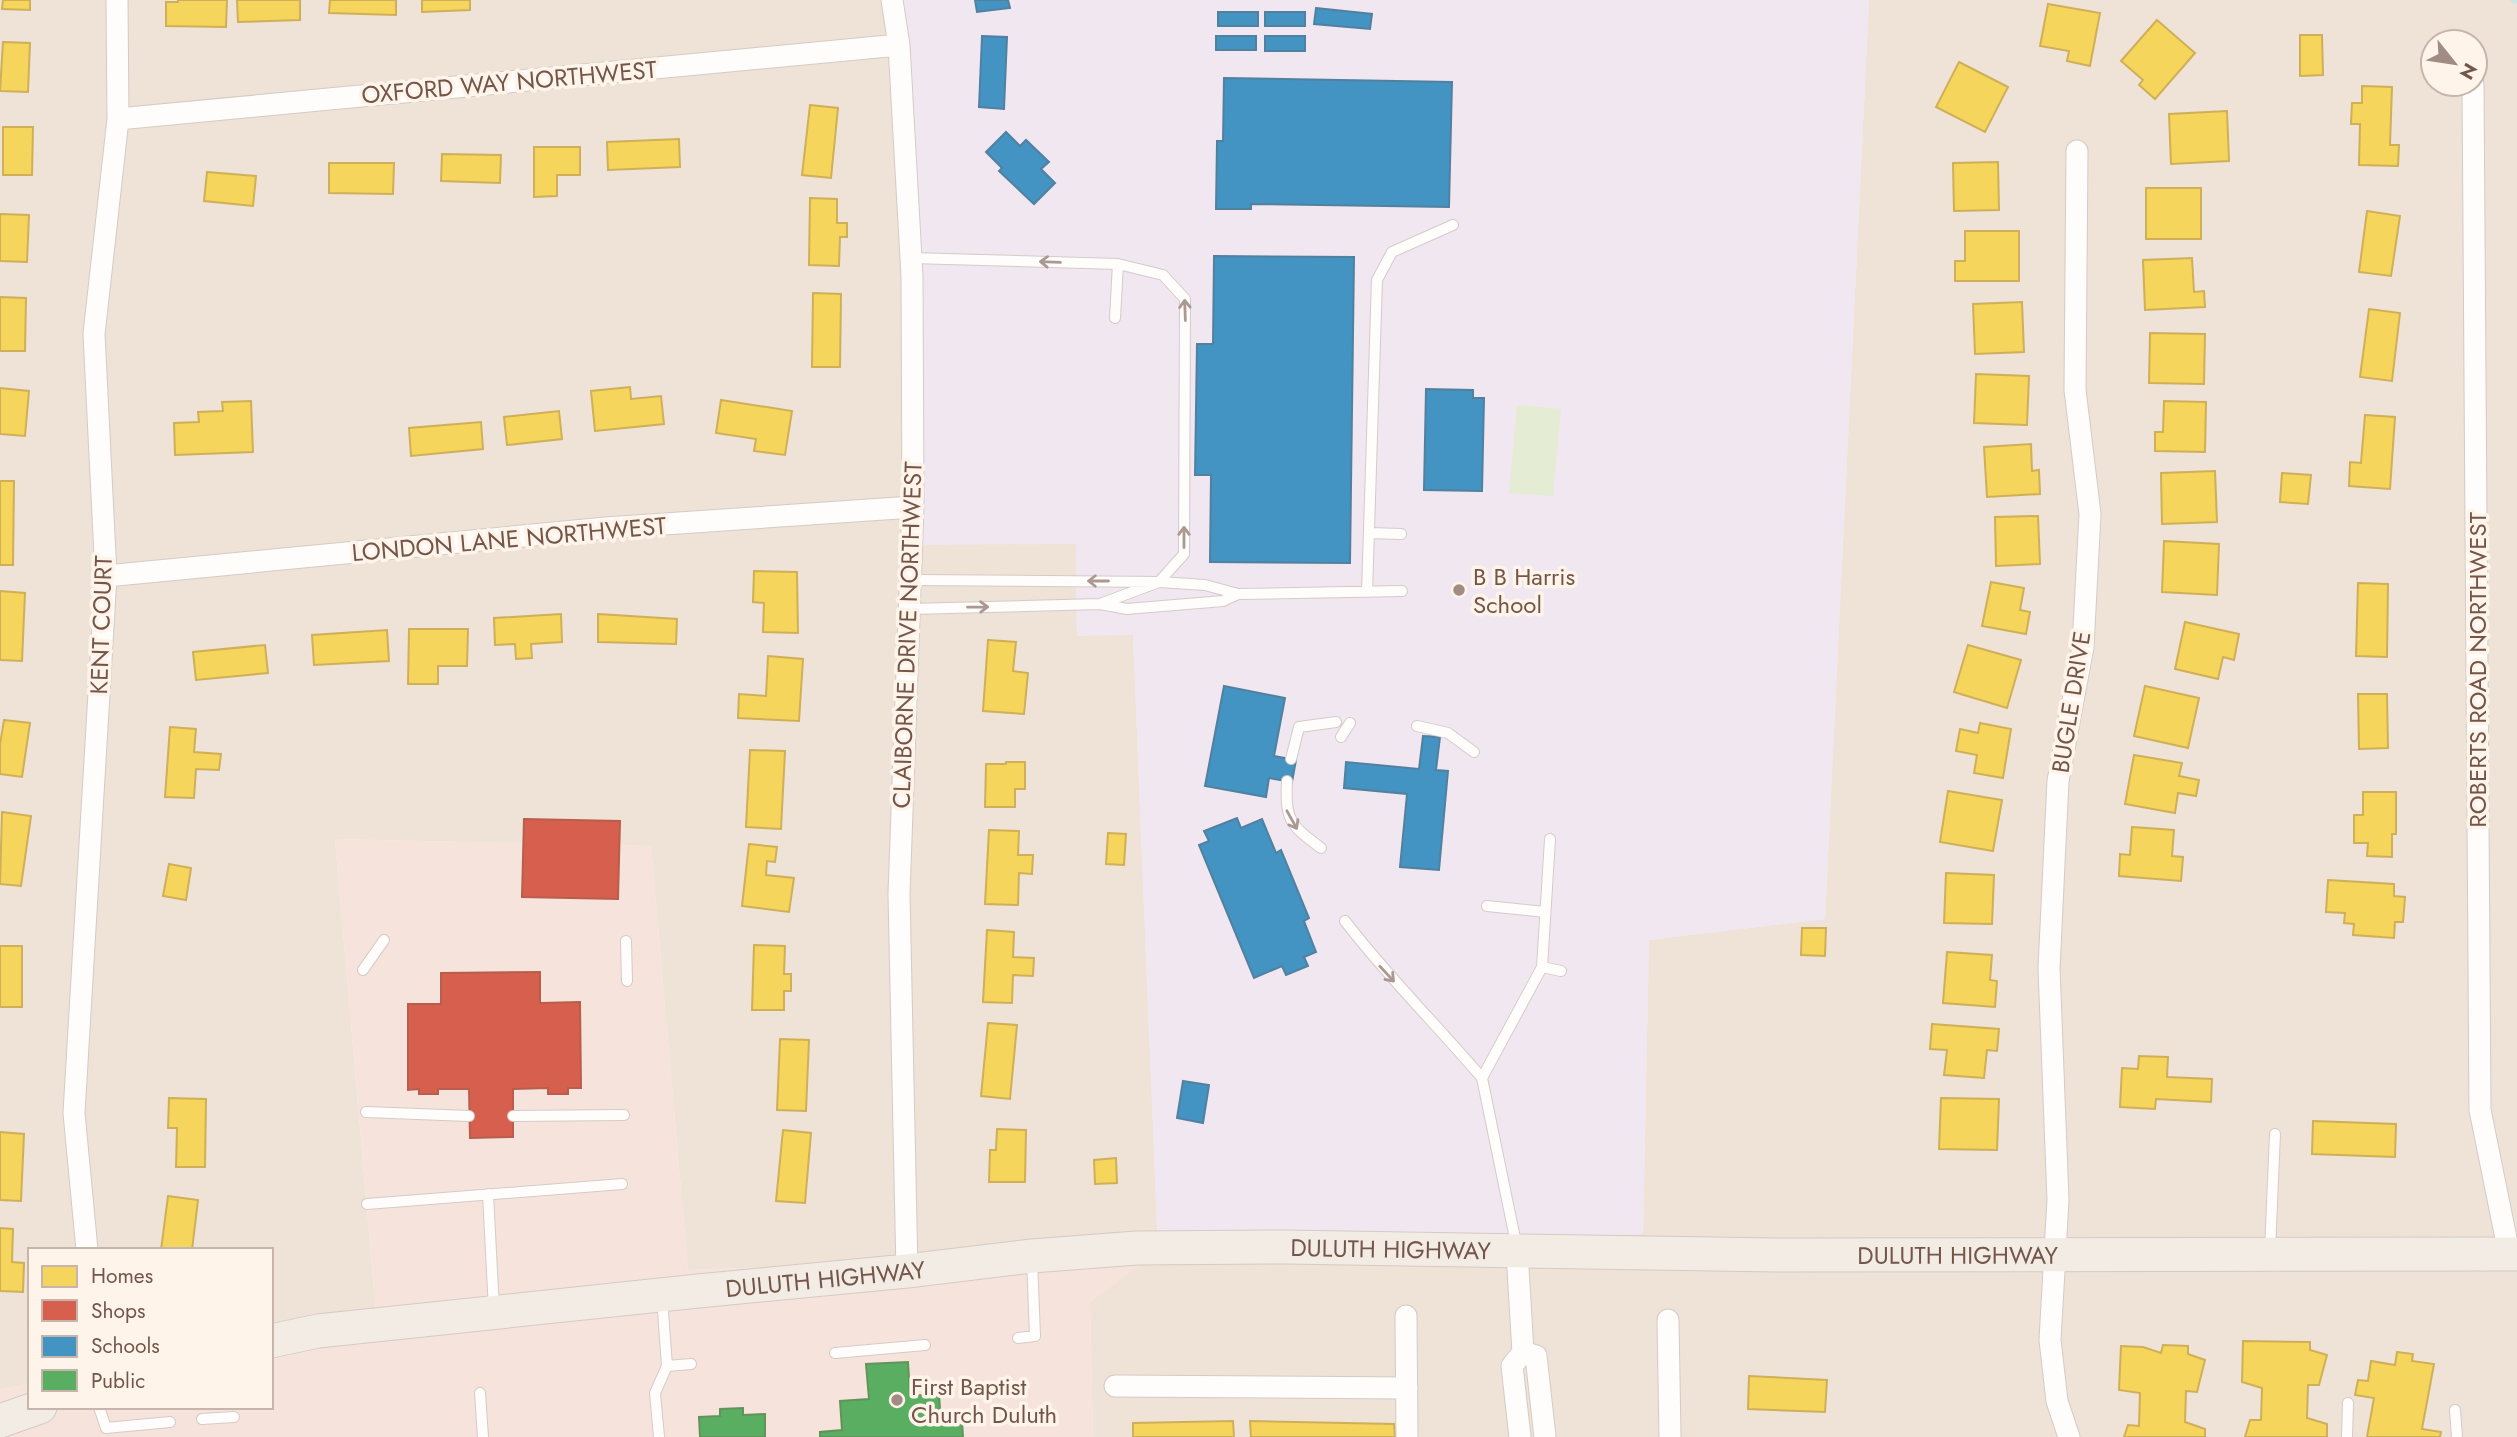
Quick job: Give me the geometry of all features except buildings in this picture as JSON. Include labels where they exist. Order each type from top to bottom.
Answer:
[{"type":"main road","name":"DULUTH HIGHWAY","points":[[273,1341],[318,1331],[1032,1256],[1151,1248],[1286,1247],[1776,1255],[2513,1253]]},
{"type":"main road","points":[[0,1421],[34,1409]]},
{"type":"street","name":"KENT COURT","points":[[87,1248],[74,1113],[106,576],[94,334],[118,119],[117,0]]},
{"type":"street","name":"CLAIBORNE DRIVE NORTHWEST","points":[[892,0],[899,45],[911,258],[914,507],[899,894],[907,1271]]},
{"type":"street","name":"OXFORD WAY NORTHWEST","points":[[118,119],[899,45]]},
{"type":"street","name":"ROBERTS ROAD NORTHWEST","points":[[2473,98],[2480,1110],[2513,1253]]},
{"type":"street","name":"BUGLE DRIVE","points":[[2069,1437],[2057,1401],[2050,1340],[2058,1200],[2049,956],[2058,781],[2083,647],[2090,514],[2075,390],[2077,152]]},
{"type":"street","name":"LONDON LANE NORTHWEST","points":[[106,576],[606,528],[914,507]]},
{"type":"street","points":[[1517,1252],[1523,1352],[1513,1366],[1520,1437]]},
{"type":"street","points":[[1406,1316],[1407,1437]]},
{"type":"street","points":[[1668,1320],[1670,1437]]},
{"type":"street","points":[[1523,1352],[1536,1356],[1545,1437]]},
{"type":"street","points":[[1115,1386],[1407,1388]]},
{"type":"street","points":[[1516,1403],[1541,1399]]},
{"type":"lane","points":[[1367,592],[1377,280],[1392,252],[1453,225]]},
{"type":"lane","points":[[911,258],[1118,264],[1163,275],[1185,299],[1184,554],[1159,582],[1100,604]]},
{"type":"lane","points":[[1115,318],[1118,264]]},
{"type":"lane","points":[[1369,533],[1401,534]]},
{"type":"lane","points":[[911,580],[1159,582],[1205,585],[1238,594],[1402,591]]},
{"type":"lane","points":[[909,609],[1100,604],[1127,609],[1223,601],[1238,594]]},
{"type":"lane","points":[[1291,759],[1299,727],[1336,722]]},
{"type":"lane","points":[[1341,737],[1350,723]]},
{"type":"lane","points":[[1417,726],[1448,733],[1474,752]]},
{"type":"lane","points":[[1287,781],[1285,808],[1297,830],[1321,848]]},
{"type":"lane","points":[[1482,1078],[1542,967],[1550,845]]},
{"type":"lane","points":[[1487,906],[1545,912]]},
{"type":"lane","points":[[1345,920],[1376,962],[1482,1078],[1517,1252]]},
{"type":"lane","points":[[363,970],[384,940]]},
{"type":"lane","points":[[626,941],[627,981]]},
{"type":"lane","points":[[1542,967],[1561,971]]},
{"type":"lane","points":[[366,1112],[469,1116]]},
{"type":"lane","points":[[513,1116],[624,1115]]},
{"type":"lane","points":[[2270,1253],[2275,1134]]},
{"type":"lane","points":[[367,1204],[622,1184]]},
{"type":"lane","points":[[488,1194],[495,1314]]},
{"type":"lane","points":[[1018,1338],[1035,1336],[1032,1256]]},
{"type":"lane","points":[[659,1437],[655,1393],[667,1366],[662,1295]]},
{"type":"lane","points":[[835,1353],[925,1345]]},
{"type":"lane","points":[[667,1366],[691,1364]]},
{"type":"lane","points":[[648,1380],[661,1379]]},
{"type":"lane","points":[[480,1393],[483,1437]]},
{"type":"lane","points":[[2347,1437],[2348,1403]]},
{"type":"lane","points":[[100,1409],[106,1428],[170,1422]]},
{"type":"lane","points":[[2455,1410],[2457,1437]]},
{"type":"lane","points":[[202,1419],[234,1417]]},
{"type":"shaded area","points":[[0,0],[895,0],[1076,544],[1077,635],[1133,635],[1158,1251],[1410,1237],[1643,1234],[1649,940],[1825,919],[1869,0],[2517,0],[2517,1437],[1093,1437],[1090,1302],[1156,1252],[688,1270],[651,846],[335,839],[376,1314],[273,1331],[273,1248],[28,1248],[28,1383],[0,1390]]},
{"type":"shaded area","name":"B B Harris School","points":[[895,0],[1869,0],[1825,919],[1649,940],[1643,1234],[1410,1237],[1158,1252],[1133,635],[1077,636],[1076,544],[916,545]]},
{"type":"shaded area","points":[[335,839],[651,846],[688,1270],[1158,1252],[1090,1302],[1093,1437],[0,1437],[0,1390],[28,1383],[28,1409],[273,1409],[273,1331],[376,1313]]},
{"type":"green space","points":[[1517,405],[1561,409],[1553,496],[1509,493]]},
{"type":"waterway","points":[[2513,0],[2517,1]]},
{"type":"place","name":"B B Harris School","points":[[1459,590]]},
{"type":"place","name":"First Baptist Church Duluth","points":[[897,1400]]}]
